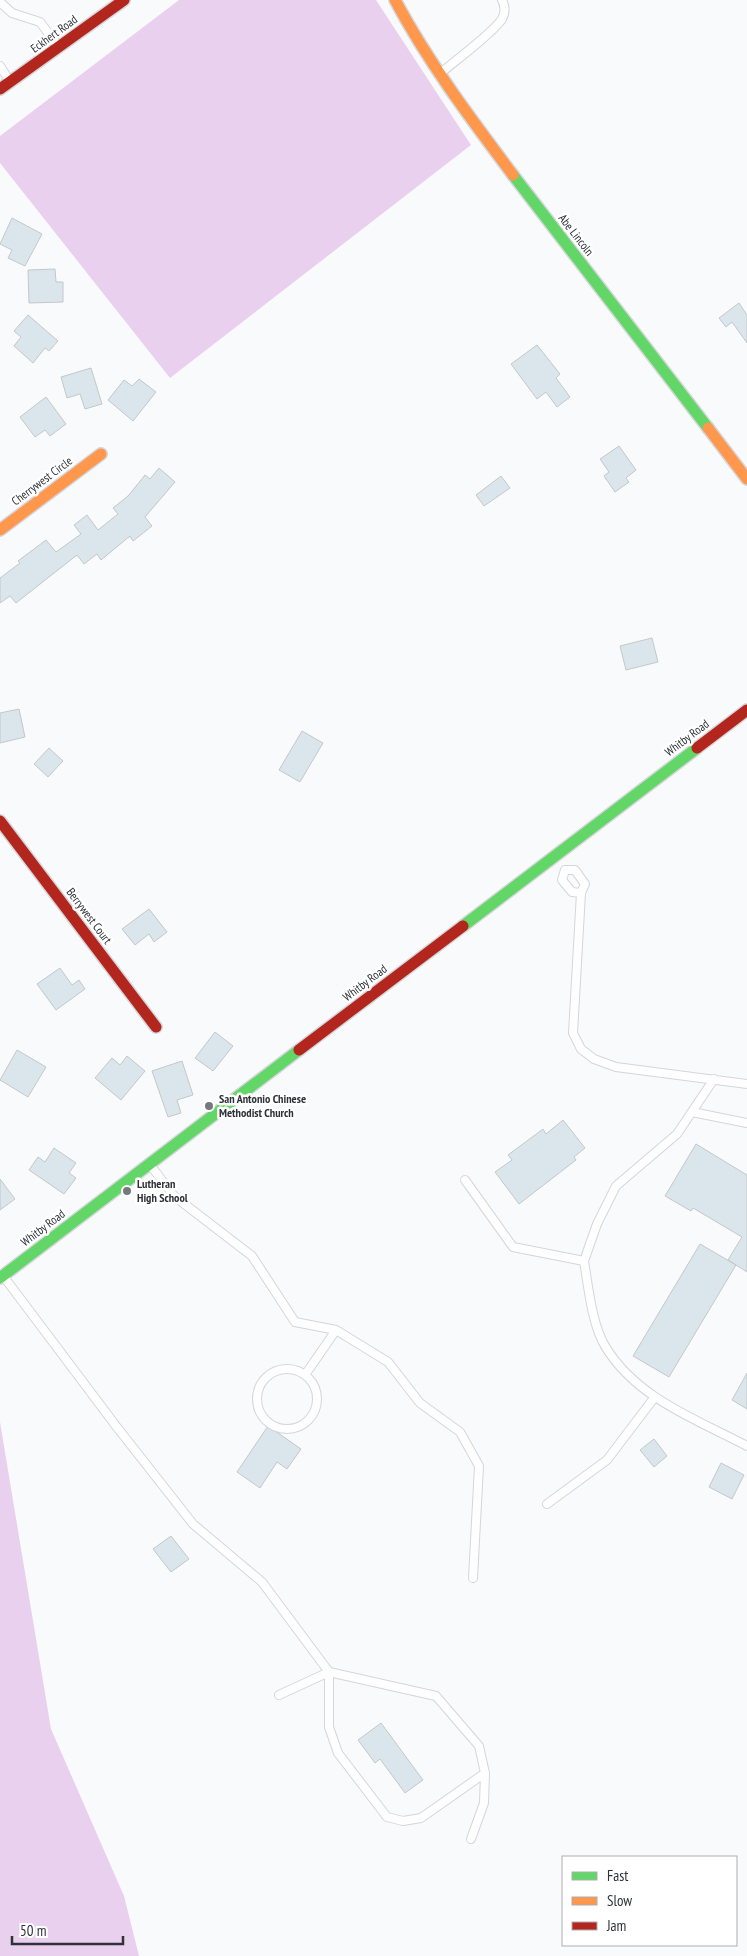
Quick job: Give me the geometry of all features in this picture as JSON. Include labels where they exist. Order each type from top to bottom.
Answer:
[{"type":"street","name":"Eckhert Road","points":[[0,89],[124,0]]},
{"type":"street","name":"Abe Lincoln","points":[[395,0],[410,28],[470,118],[747,479]]},
{"type":"street","name":"Cherrywest Circle","points":[[0,530],[101,454]]},
{"type":"street","name":"Whitby Road","points":[[2,1277],[747,710]]},
{"type":"street","name":"Berrywest Court","points":[[0,821],[156,1027]]},
{"type":"lane","points":[[440,74],[494,28],[502,18],[505,7],[502,0]]},
{"type":"lane","points":[[0,2],[12,13],[40,22],[59,47]]},
{"type":"lane","points":[[0,66],[11,82]]},
{"type":"lane","points":[[554,856],[565,870]]},
{"type":"lane","points":[[565,870],[562,880],[572,892],[582,893]]},
{"type":"lane","points":[[565,870],[575,870],[585,884],[582,893],[573,1033],[581,1049],[594,1059],[616,1067],[747,1084]]},
{"type":"lane","points":[[714,1080],[677,1134],[616,1186],[597,1224],[584,1260],[591,1304],[604,1345],[625,1374],[654,1398],[747,1446]]},
{"type":"lane","points":[[692,1112],[747,1123]]},
{"type":"lane","points":[[150,1164],[174,1196],[252,1256],[295,1322],[336,1330],[388,1362],[420,1403],[460,1432],[479,1466],[473,1578]]},
{"type":"lane","points":[[466,1180],[513,1247],[584,1260]]},
{"type":"lane","points":[[2,1277],[193,1524],[262,1582],[329,1672],[329,1727],[338,1752],[387,1816],[403,1821],[421,1818],[485,1773]]},
{"type":"lane","points":[[305,1375],[336,1330]]},
{"type":"lane","points":[[286,1369],[296,1370],[305,1375],[312,1382],[316,1391],[315,1410],[310,1418],[304,1424],[295,1428],[285,1429],[268,1422],[262,1415],[258,1405],[261,1385],[267,1377],[286,1369]]},
{"type":"lane","points":[[547,1504],[607,1460],[654,1398]]},
{"type":"lane","points":[[279,1695],[329,1672],[436,1696],[479,1746],[485,1773],[484,1803],[471,1839]]},
{"type":"shaded area","points":[[179,0],[376,0],[471,145],[170,378],[0,163],[0,136]]},
{"type":"shaded area","points":[[0,1422],[51,1729],[124,1896],[139,1956],[0,1956]]},
{"type":"building","points":[[12,218],[42,234],[25,266],[8,258],[12,250],[0,244]]},
{"type":"building","points":[[55,269],[56,282],[63,282],[63,302],[29,303],[28,270]]},
{"type":"building","points":[[739,303],[747,315],[747,343],[732,322],[726,327],[719,318]]},
{"type":"building","points":[[28,315],[58,341],[49,351],[45,348],[33,363],[14,346],[21,337],[14,331]]},
{"type":"building","points":[[537,345],[560,374],[556,378],[570,397],[557,407],[546,392],[537,399],[511,364]]},
{"type":"building","points":[[91,368],[102,404],[85,409],[80,394],[67,398],[61,377]]},
{"type":"building","points":[[139,379],[156,392],[133,421],[108,400],[124,380],[132,386]]},
{"type":"building","points":[[46,397],[66,424],[50,436],[45,430],[35,437],[20,417]]},
{"type":"building","points":[[619,446],[636,470],[626,478],[629,482],[615,492],[604,476],[609,472],[600,459]]},
{"type":"building","points":[[159,468],[175,482],[145,517],[152,526],[133,541],[130,536],[101,560],[97,554],[84,564],[77,555],[16,603],[10,596],[0,603],[0,578],[20,563],[18,561],[46,540],[56,552],[81,534],[74,525],[87,515],[98,530],[118,514],[113,508],[128,496],[145,475],[150,479]]},
{"type":"building","points":[[501,476],[510,488],[484,506],[476,495]]},
{"type":"building","points":[[652,638],[658,662],[626,670],[620,646]]},
{"type":"building","points":[[19,709],[25,737],[0,743],[0,713]]},
{"type":"building","points":[[302,731],[323,743],[300,782],[279,770]]},
{"type":"building","points":[[49,748],[63,761],[48,777],[34,764]]},
{"type":"building","points":[[149,909],[167,932],[154,942],[149,934],[135,945],[122,929]]},
{"type":"building","points":[[60,968],[72,985],[79,980],[85,989],[56,1010],[37,984]]},
{"type":"building","points":[[215,1032],[233,1046],[213,1071],[195,1058]]},
{"type":"building","points":[[17,1050],[46,1067],[28,1097],[0,1080]]},
{"type":"building","points":[[127,1056],[145,1071],[121,1100],[95,1078],[112,1058],[120,1065]]},
{"type":"building","points":[[182,1061],[193,1095],[177,1100],[181,1113],[168,1117],[152,1071]]},
{"type":"building","points":[[563,1120],[585,1148],[574,1157],[576,1160],[519,1204],[495,1172],[512,1160],[508,1155],[543,1129],[546,1134]]},
{"type":"building","points":[[696,1144],[747,1175],[747,1272],[728,1260],[742,1237],[693,1208],[691,1211],[665,1196]]},
{"type":"building","points":[[54,1148],[76,1163],[69,1173],[76,1178],[64,1194],[29,1170],[38,1157],[45,1162]]},
{"type":"building","points":[[0,1179],[15,1199],[0,1210]]},
{"type":"building","points":[[700,1244],[736,1265],[669,1377],[633,1356]]},
{"type":"building","points":[[747,1373],[747,1409],[732,1400]]},
{"type":"building","points":[[268,1426],[301,1449],[287,1469],[277,1462],[260,1488],[237,1472]]},
{"type":"building","points":[[654,1439],[667,1456],[654,1467],[640,1450]]},
{"type":"building","points":[[721,1463],[744,1475],[732,1499],[709,1487]]},
{"type":"building","points":[[171,1536],[189,1559],[171,1572],[153,1549]]},
{"type":"building","points":[[381,1723],[423,1780],[405,1793],[380,1759],[375,1763],[358,1740]]},
{"type":"traffic: fast","points":[[513,175],[708,428]]},
{"type":"traffic: fast","points":[[463,926],[697,748]]},
{"type":"traffic: fast","points":[[0,1278],[299,1050]]},
{"type":"traffic: slow","points":[[395,0],[421,46],[513,175]]},
{"type":"traffic: slow","points":[[708,428],[747,479]]},
{"type":"traffic: slow","points":[[0,530],[101,454]]},
{"type":"traffic: jam","points":[[0,89],[124,0]]},
{"type":"traffic: jam","points":[[697,748],[747,710]]},
{"type":"traffic: jam","points":[[0,821],[156,1027]]},
{"type":"traffic: jam","points":[[299,1050],[463,926]]},
{"type":"place","name":"San Antonio Chinese Methodist Church","points":[[209,1106]]},
{"type":"place","name":"Lutheran High School","points":[[127,1191]]}]
